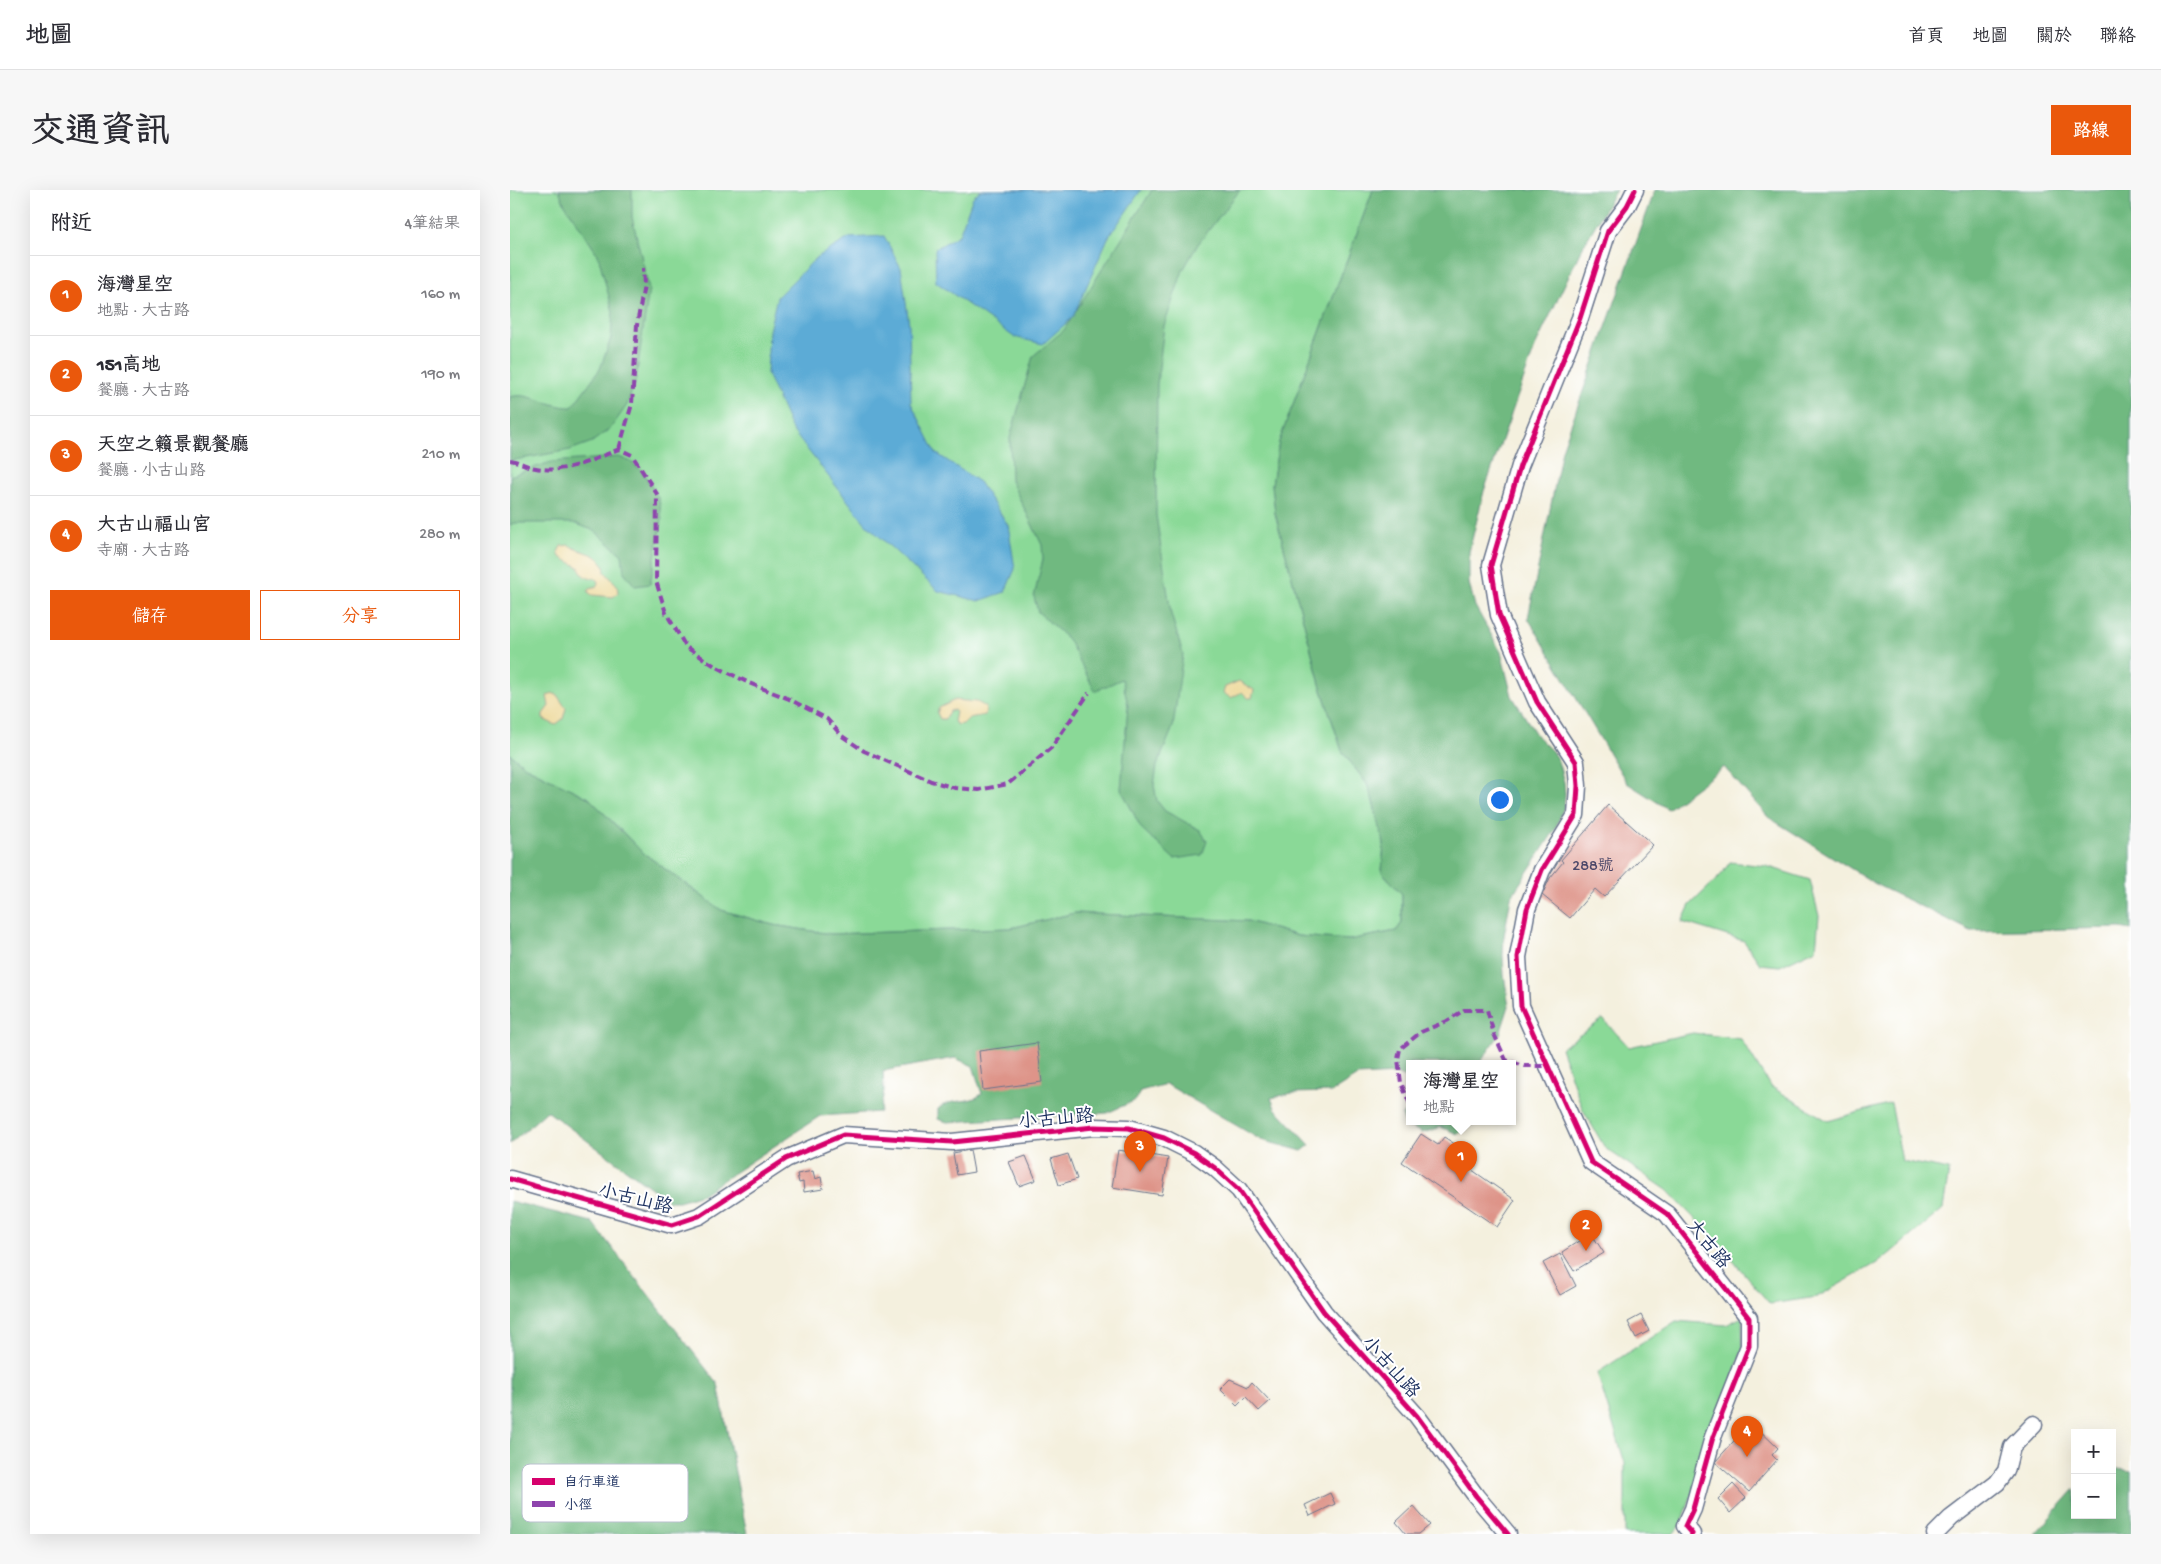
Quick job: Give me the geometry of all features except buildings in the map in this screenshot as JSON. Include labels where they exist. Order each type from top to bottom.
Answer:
[{"type":"street","name":"大古路","points":[[1635,190],[1627,206],[1608,231],[1580,318],[1520,466],[1491,565],[1499,615],[1537,702],[1576,762],[1578,786],[1576,814],[1542,870],[1526,909],[1518,957],[1522,1006],[1590,1162],[1667,1214],[1749,1318],[1749,1346],[1713,1436],[1686,1531]]},
{"type":"street","name":"小古山路","points":[[510,1179],[672,1225],[699,1216],[786,1159],[843,1135],[952,1142],[1094,1127],[1129,1128],[1164,1138],[1194,1153],[1215,1168],[1239,1190],[1324,1312],[1417,1416],[1476,1496],[1508,1534]]},
{"type":"street","points":[[1935,1534],[1950,1518],[1997,1483],[2006,1471],[2012,1448],[2034,1424]]},
{"type":"green space","points":[[510,190],[1373,190],[1279,442],[1272,484],[1275,513],[1320,684],[1342,751],[1367,784],[1372,798],[1384,843],[1382,872],[1402,894],[1402,923],[1396,931],[1349,940],[1298,936],[1248,921],[1075,913],[1011,928],[831,934],[773,925],[721,910],[642,852],[589,798],[528,768],[510,754]]},
{"type":"green space","points":[[559,190],[632,190],[632,217],[649,289],[636,379],[627,405],[611,428],[592,442],[570,450],[510,461],[510,397],[525,396],[564,407],[572,407],[600,369],[611,338],[613,312],[598,255],[564,203]]},
{"type":"green space","points":[[1152,190],[1240,190],[1198,244],[1183,270],[1164,326],[1157,384],[1156,515],[1171,614],[1183,654],[1173,727],[1157,766],[1154,785],[1157,801],[1165,811],[1200,830],[1207,841],[1202,855],[1174,859],[1141,828],[1121,789],[1128,706],[1122,679],[1095,691],[1068,639],[1038,612],[1034,597],[1043,559],[1042,545],[1011,481],[1010,438],[1033,356],[1064,330]]},
{"type":"green space","points":[[1373,190],[1616,190],[1581,250],[1535,347],[1484,491],[1469,552],[1469,583],[1475,606],[1501,652],[1512,696],[1537,736],[1552,751],[1558,761],[1564,782],[1565,794],[1564,807],[1555,830],[1511,897],[1504,936],[1503,955],[1509,1006],[1500,1034],[1482,1060],[1406,1060],[1406,1078],[1396,1074],[1357,1076],[1332,1092],[1292,1093],[1271,1098],[1275,1108],[1310,1145],[1302,1151],[1261,1140],[1166,1084],[1140,1091],[1136,1100],[1107,1113],[947,1122],[938,1119],[938,1109],[943,1105],[971,1099],[982,1094],[973,1066],[955,1058],[883,1071],[884,1091],[880,1112],[820,1116],[702,1194],[679,1201],[669,1201],[547,1111],[510,1144],[510,754],[528,768],[589,798],[642,852],[721,910],[773,925],[831,934],[1011,928],[1075,913],[1248,921],[1298,936],[1349,940],[1396,931],[1402,923],[1402,894],[1382,872],[1384,843],[1372,798],[1367,784],[1342,751],[1320,684],[1275,513],[1272,484],[1279,442]]},
{"type":"green space","points":[[1655,190],[2131,190],[2131,930],[2120,928],[1971,931],[1879,886],[1768,817],[1724,767],[1668,809],[1627,783],[1528,618],[1562,450]]},
{"type":"green space","points":[[619,457],[631,462],[642,471],[659,499],[662,520],[650,584],[635,586],[624,572],[622,555],[595,531],[574,523],[514,523],[510,525],[510,476],[551,462]]},
{"type":"green space","points":[[1730,862],[1766,866],[1810,880],[1819,916],[1816,949],[1780,966],[1760,964],[1744,941],[1682,922],[1690,905],[1721,875]]},
{"type":"green space","points":[[1603,1019],[1629,1047],[1693,1033],[1741,1039],[1770,1086],[1828,1121],[1891,1103],[1902,1161],[1949,1170],[1943,1209],[1882,1260],[1817,1297],[1770,1304],[1717,1242],[1667,1190],[1605,1148],[1582,1108],[1561,1048]]},
{"type":"green space","points":[[1406,1112],[1406,1125],[1405,1124],[1402,1115]]},
{"type":"green space","points":[[1407,1125],[1470,1125],[1458,1134],[1441,1127],[1422,1133]]},
{"type":"green space","points":[[510,1201],[592,1222],[718,1384],[747,1534],[510,1534]]},
{"type":"green space","points":[[1742,1317],[1743,1348],[1682,1523],[1673,1534],[1625,1534],[1625,1463],[1597,1373],[1676,1321],[1726,1325]]},
{"type":"green space","points":[[2116,1469],[2131,1471],[2131,1534],[2035,1534],[2071,1494],[2071,1519],[2116,1519]]},
{"type":"sand","points":[[569,545],[600,560],[605,572],[617,585],[618,593],[613,597],[592,595],[588,592],[590,588],[597,586],[598,582],[596,579],[584,576],[579,567],[560,557],[558,552],[561,546]]},
{"type":"sand","points":[[1239,681],[1254,690],[1252,698],[1248,698],[1242,692],[1231,698],[1223,693],[1225,687]]},
{"type":"sand","points":[[552,693],[557,695],[566,708],[563,719],[555,725],[543,719],[543,714],[549,706],[547,696]]},
{"type":"sand","points":[[955,700],[977,702],[986,707],[985,715],[969,718],[963,724],[958,725],[954,722],[956,712],[954,710],[950,711],[945,719],[940,719],[937,713],[939,708]]},
{"type":"water","points":[[981,190],[1141,190],[1108,238],[1073,317],[1043,344],[1014,337],[936,282],[935,249],[959,235],[973,197]]},
{"type":"water","points":[[884,236],[901,268],[909,324],[911,403],[936,453],[979,482],[1008,525],[1015,569],[1005,592],[979,601],[938,591],[866,524],[792,430],[767,374],[769,331],[777,297],[816,258],[849,238]]},
{"type":"marked path","points":[[619,449],[632,404],[637,325],[644,285],[643,268]]},
{"type":"marked path","points":[[510,460],[533,467],[557,469],[578,465],[619,449],[632,455],[657,494],[656,581],[666,613],[686,647],[715,666],[749,683],[789,699],[827,719],[842,736],[864,751],[931,781],[955,788],[979,790],[1008,784],[1051,748],[1089,693]]},
{"type":"marked path","points":[[1406,1095],[1401,1083],[1398,1059],[1400,1049],[1421,1032],[1447,1021],[1464,1010],[1487,1010],[1494,1034],[1506,1060]]},
{"type":"marked path","points":[[1516,1063],[1524,1066],[1548,1066]]},
{"type":"cycle path","points":[[1635,190],[1627,206],[1608,231],[1580,318],[1520,466],[1491,565],[1499,615],[1537,702],[1576,762],[1578,786],[1576,815],[1542,870],[1527,909],[1518,957],[1521,1006],[1591,1162],[1667,1214],[1749,1318],[1749,1346],[1713,1437],[1693,1509],[1685,1526],[1692,1534]]},
{"type":"cycle path","points":[[510,1179],[672,1225],[699,1216],[786,1159],[843,1135],[952,1142],[1094,1127],[1129,1128],[1164,1138],[1194,1153],[1215,1168],[1239,1190],[1324,1312],[1417,1416],[1476,1496],[1508,1534]]},
{"type":"place","name":"天空之籟景觀餐廳","points":[[1140,1172]]},
{"type":"place","name":"海灣星空","points":[[1461,1182]]},
{"type":"place","name":"151高地","points":[[1586,1251]]},
{"type":"place","name":"大古山福山宮","points":[[1747,1457]]}]
